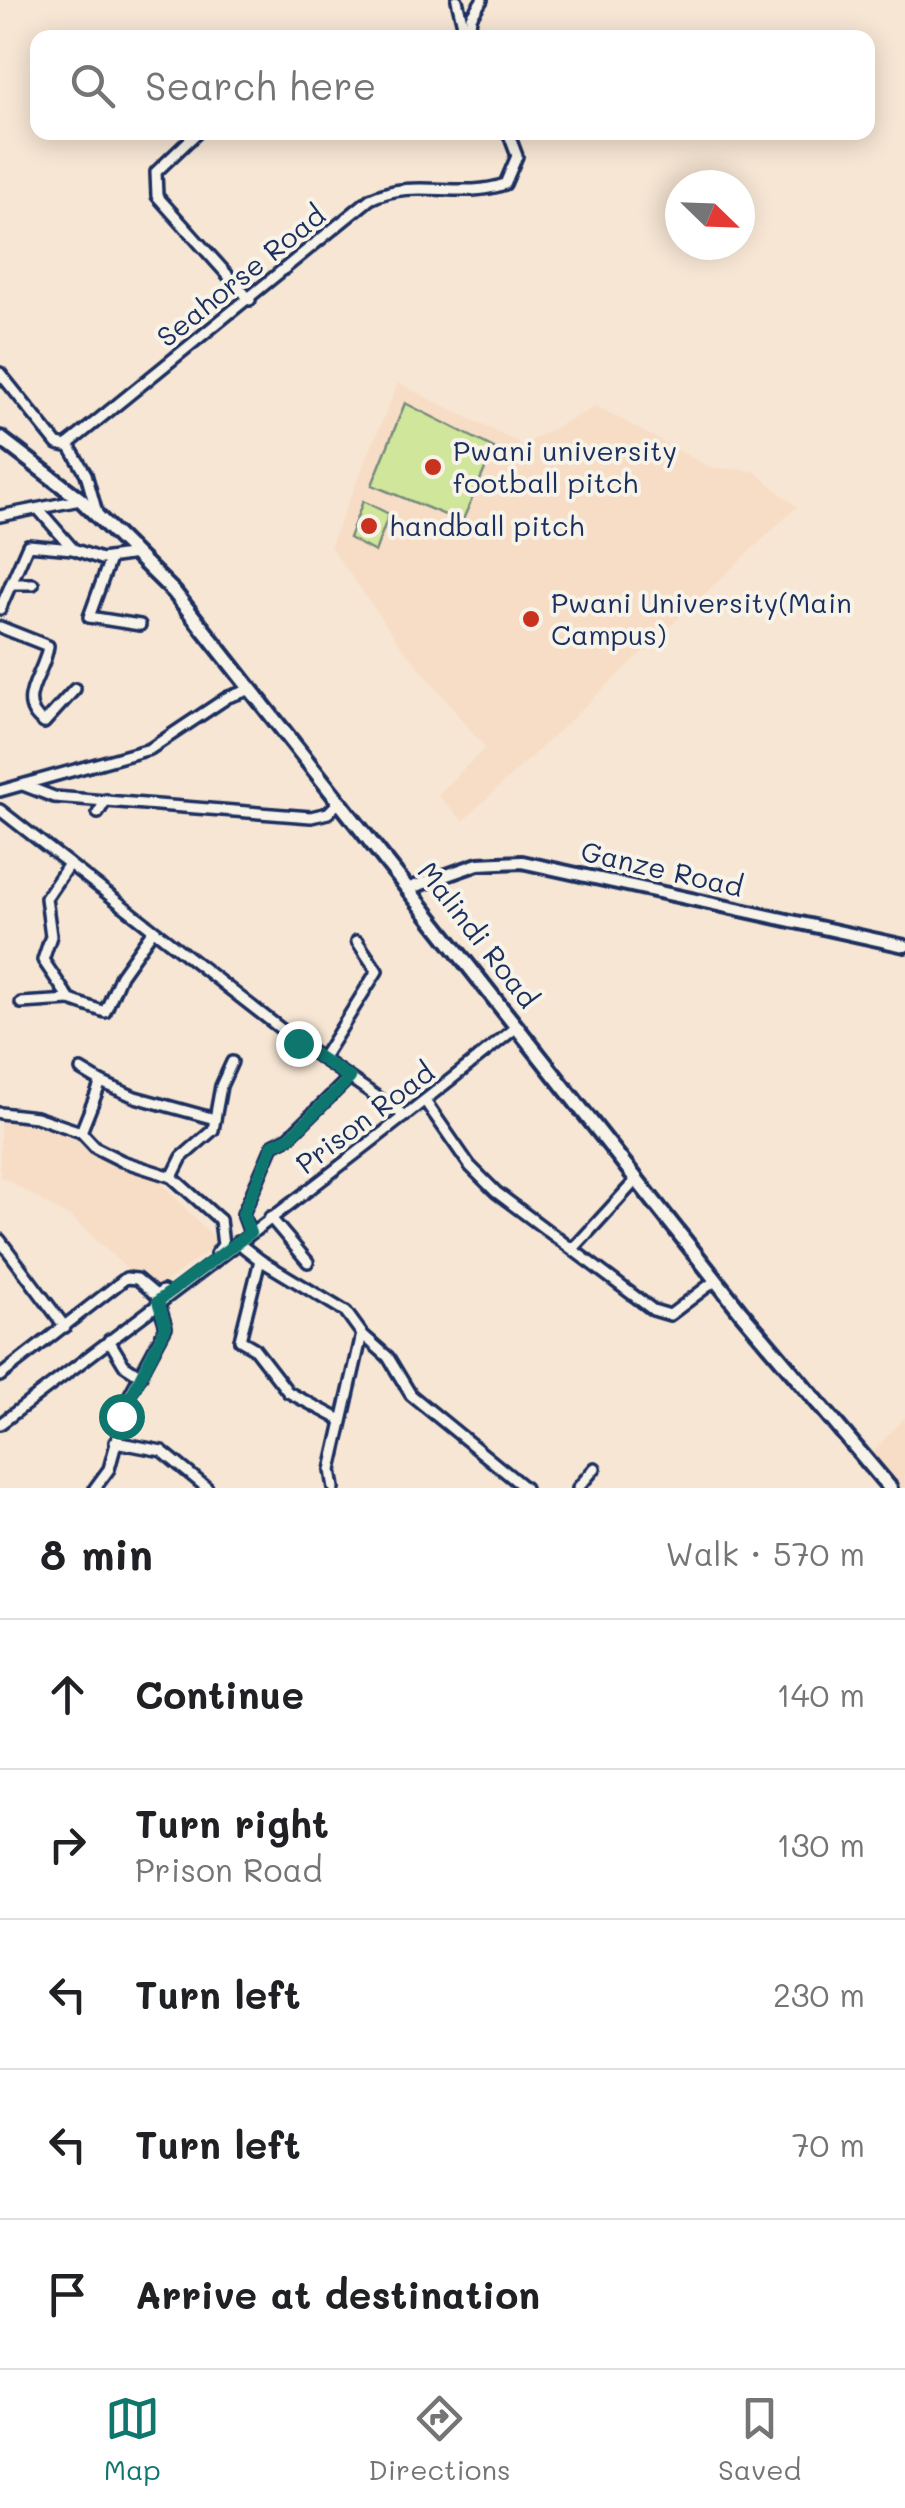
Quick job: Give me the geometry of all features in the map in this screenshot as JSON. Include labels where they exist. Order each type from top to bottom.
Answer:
[{"type":"highway","name":"Malindi Road","points":[[0,438],[98,515],[195,618],[716,1280],[890,1488]]},
{"type":"main road","name":"Ganze Road","points":[[410,888],[478,864],[522,862],[905,946]]},
{"type":"street","points":[[457,0],[465,30]]},
{"type":"street","points":[[469,30],[474,9],[482,0]]},
{"type":"street","points":[[190,140],[156,172],[157,196],[250,300]]},
{"type":"street","name":"Seahorse Road","points":[[68,444],[370,199],[390,189],[479,190],[505,184],[518,156],[511,140]]},
{"type":"street","points":[[0,373],[58,444],[68,444],[86,474],[98,515]]},
{"type":"street","points":[[0,516],[81,500]]},
{"type":"street","points":[[40,511],[74,548]]},
{"type":"street","points":[[0,610],[28,545],[74,548],[110,560],[138,554]]},
{"type":"street","points":[[110,560],[89,617],[140,625]]},
{"type":"street","points":[[11,584],[33,584]]},
{"type":"street","points":[[0,627],[48,646],[29,699],[34,716],[44,722],[75,689]]},
{"type":"street","points":[[0,790],[150,749],[245,685]]},
{"type":"street","points":[[23,785],[54,796],[311,817],[328,813],[340,801]]},
{"type":"street","points":[[98,813],[106,800]]},
{"type":"street","points":[[0,810],[322,1059],[406,1116]]},
{"type":"street","points":[[69,864],[46,898],[51,928],[42,960],[70,1000]]},
{"type":"street","points":[[21,1002],[70,1000],[105,1012],[122,974],[153,930]]},
{"type":"street","points":[[322,1059],[378,970],[357,941]]},
{"type":"street","name":"Prison Road","points":[[0,1424],[426,1101],[518,1026]]},
{"type":"street","points":[[172,1178],[182,1158],[213,1130],[220,1086],[232,1062]]},
{"type":"street","points":[[81,1070],[101,1082],[214,1120]]},
{"type":"street","points":[[250,1233],[243,1214],[273,1145],[290,1137],[350,1078]]},
{"type":"street","points":[[80,1132],[101,1082]]},
{"type":"street","points":[[426,1101],[484,1180],[664,1315],[716,1280]]},
{"type":"street","points":[[0,1113],[36,1117],[80,1132],[109,1154],[172,1178],[220,1220],[222,1249],[156,1295],[137,1280],[126,1278],[0,1376]]},
{"type":"street","points":[[573,1249],[637,1179]]},
{"type":"street","points":[[220,1220],[243,1214]]},
{"type":"street","points":[[270,1218],[308,1262]]},
{"type":"street","points":[[0,1240],[65,1327]]},
{"type":"street","points":[[236,1242],[346,1312],[362,1334],[388,1357],[412,1396],[525,1488]]},
{"type":"street","points":[[260,1260],[240,1340],[254,1348],[288,1392],[341,1420]]},
{"type":"street","points":[[96,1488],[108,1469],[124,1408],[166,1327],[158,1301]]},
{"type":"street","points":[[334,1488],[330,1479],[362,1334]]},
{"type":"street","points":[[110,1340],[119,1359],[141,1376]]},
{"type":"street","points":[[115,1442],[162,1451],[207,1488]]},
{"type":"street","points":[[578,1488],[594,1468]]},
{"type":"shaded area","name":"Pwani University(Main Campus)","points":[[398,383],[523,445],[596,406],[709,467],[754,471],[797,507],[463,821],[437,795],[485,748],[399,643],[330,546]]},
{"type":"shaded area","points":[[0,1116],[54,1127],[110,1161],[154,1176],[219,1243],[152,1292],[73,1219],[0,1176]]},
{"type":"shaded area","points":[[905,1417],[905,1488],[901,1488],[867,1458]]},
{"type":"green space","name":"Pwani university football pitch","points":[[405,403],[494,448],[462,522],[372,485]]},
{"type":"green space","name":"handball pitch","points":[[363,501],[389,514],[375,552],[349,538]]},
{"type":"place","name":"Pwani university football pitch","points":[[433,467]]},
{"type":"place","name":"handball pitch","points":[[369,526]]},
{"type":"place","name":"Pwani University(Main Campus)","points":[[531,619]]},
{"type":"route","points":[[121,1416],[132,1387],[152,1358],[166,1327],[158,1301],[250,1233],[243,1214],[273,1145],[290,1137],[350,1078],[298,1043]]}]
